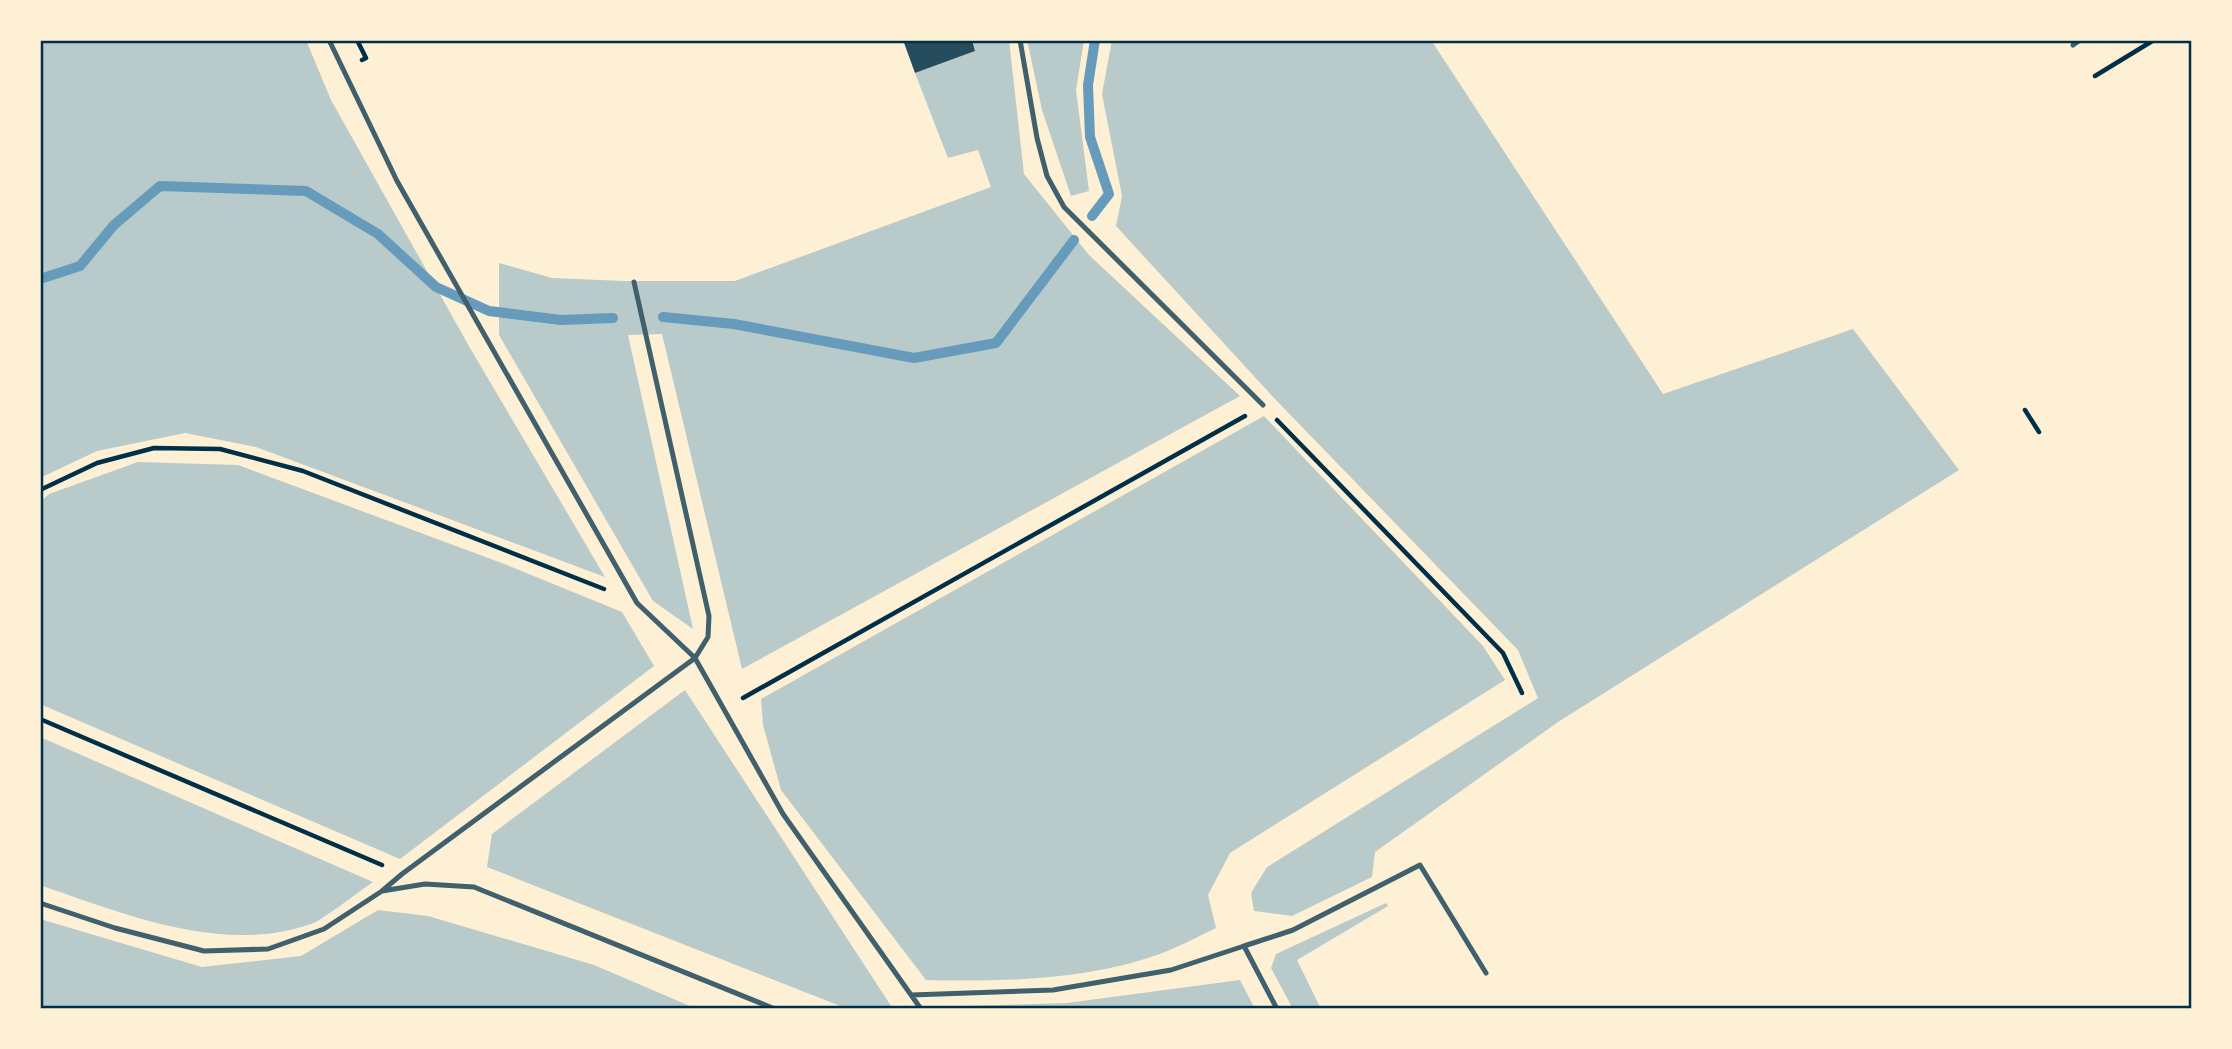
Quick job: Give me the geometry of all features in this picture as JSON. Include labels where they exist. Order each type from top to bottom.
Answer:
[{"type":"lane","points":[[330,40],[397,181],[638,603],[695,657],[783,814],[920,1009]]},
{"type":"lane","points":[[1020,40],[1040,151],[1047,176],[1064,207],[1263,405]]},
{"type":"lane","points":[[2073,45],[2080,40]]},
{"type":"lane","points":[[40,903],[115,928],[204,951],[268,949],[324,929],[382,891],[695,657],[708,637],[709,616],[634,282]]},
{"type":"lane","points":[[911,995],[1053,990],[1171,970],[1293,930],[1420,865],[1486,973]]},
{"type":"lane","points":[[382,891],[425,884],[474,887],[775,1009]]},
{"type":"lane","points":[[1244,946],[1276,1009]]},
{"type":"path","points":[[2095,76],[2154,40]]},
{"type":"path","points":[[723,709],[1263,405],[1503,653],[1522,693]]},
{"type":"path","points":[[2025,410],[2039,432]]},
{"type":"path","points":[[40,490],[97,463],[154,448],[219,449],[303,471],[638,603]]},
{"type":"path","points":[[40,719],[402,874]]},
{"type":"shaded area","points":[[40,40],[306,40],[331,100],[470,348],[605,577],[256,447],[185,433],[97,451],[40,478]]},
{"type":"shaded area","points":[[972,40],[1009,40],[1024,174],[1089,255],[1240,396],[742,669],[662,334],[628,335],[693,629],[653,601],[499,335],[499,263],[552,278],[735,281],[991,187],[978,150],[948,158],[915,73],[975,51]]},
{"type":"shaded area","points":[[1027,40],[1084,40],[1076,90],[1089,191],[1071,196],[1042,110]]},
{"type":"shaded area","points":[[1112,40],[1431,40],[1663,394],[1853,329],[1959,470],[1558,722],[1375,852],[1372,877],[1292,916],[1254,911],[1251,893],[1267,867],[1538,698],[1518,650],[1274,398],[1116,226],[1122,196],[1102,94]]},
{"type":"shaded area","points":[[1264,416],[1483,646],[1505,680],[1230,853],[1208,895],[1216,928],[1157,955],[1102,970],[1013,980],[926,980],[781,790],[763,725],[761,699]]},
{"type":"shaded area","points":[[138,462],[238,465],[507,565],[622,612],[654,666],[400,859],[40,704],[40,502],[49,494]]},
{"type":"shaded area","points":[[685,690],[893,1009],[848,1009],[487,867],[492,834]]},
{"type":"shaded area","points":[[40,737],[373,882],[311,924],[278,932],[243,935],[174,927],[105,908],[40,885]]},
{"type":"shaded area","points":[[1386,903],[1388,906],[1297,960],[1321,1009],[1293,1009],[1271,968],[1276,954]]},
{"type":"shaded area","points":[[378,910],[428,916],[594,965],[697,1009],[40,1009],[40,919],[202,967],[301,956]]},
{"type":"shaded area","points":[[1240,980],[1255,1009],[964,1009],[963,1006],[1067,1003]]},
{"type":"building","points":[[903,40],[972,40],[975,51],[915,73]]},
{"type":"waterway","points":[[1092,216],[1109,194],[1090,137],[1088,85],[1095,40]]},
{"type":"waterway","points":[[40,279],[80,266],[114,225],[160,186],[306,191],[378,234],[436,287],[489,311],[561,320],[613,318]]},
{"type":"waterway","points":[[663,317],[734,324],[914,358],[996,343],[1074,240]]}]
